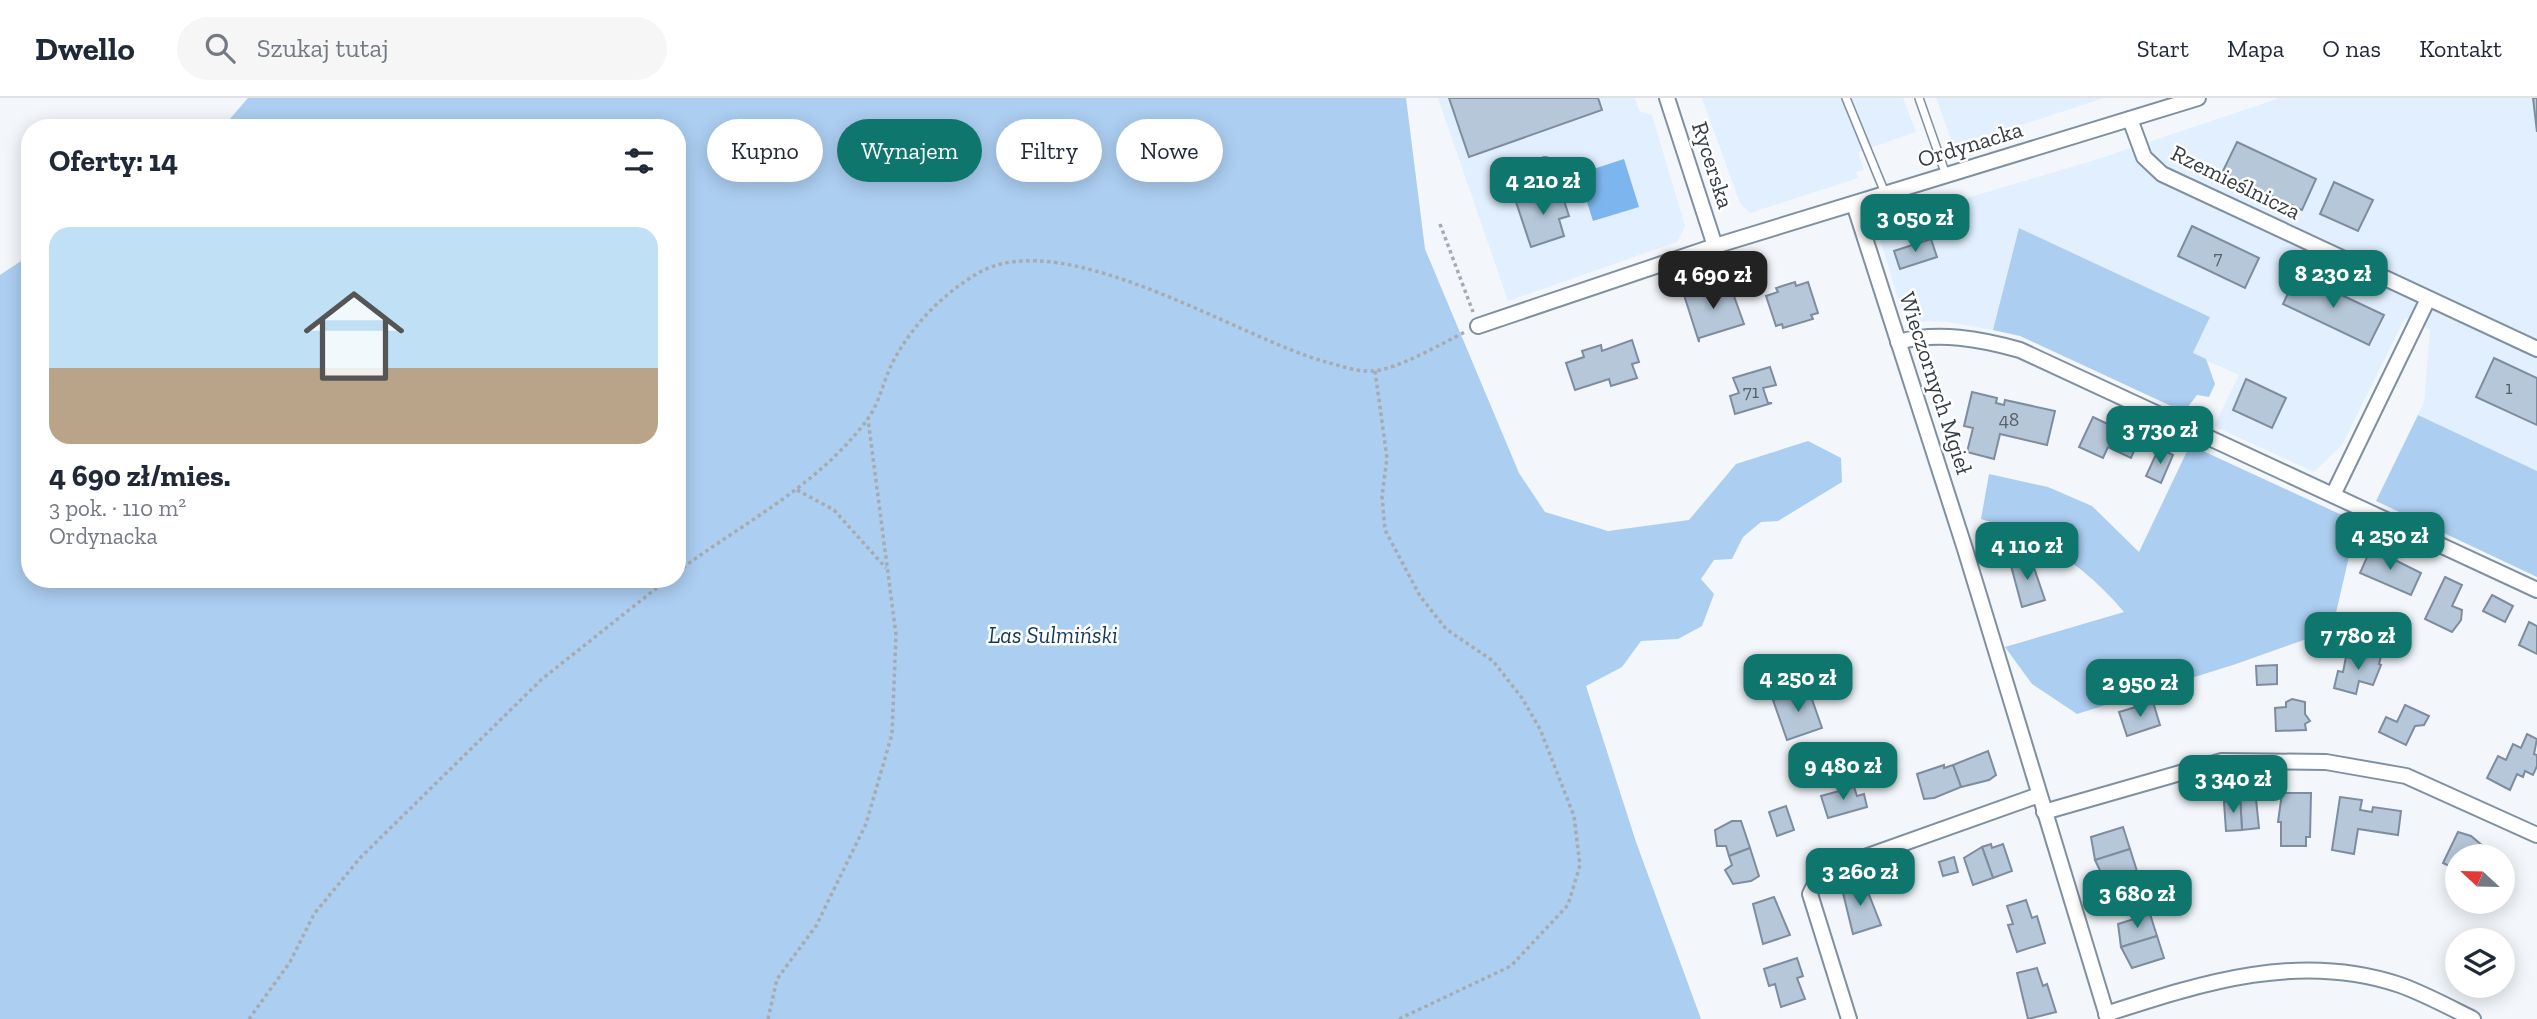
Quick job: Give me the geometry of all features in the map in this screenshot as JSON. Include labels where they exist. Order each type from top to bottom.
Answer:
[{"type":"street","name":"Rycerska","points":[[1667,98],[1715,246]]},
{"type":"street","name":"Ordynacka","points":[[1478,326],[1715,246],[2198,98]]},
{"type":"street","name":"Rzemieślnicza","points":[[2130,119],[2144,157],[2162,174],[2537,349]]},
{"type":"street","name":"Wieczornych Mgieł","points":[[1854,204],[1965,549],[2107,1017]]},
{"type":"street","points":[[2333,495],[2428,299]]},
{"type":"street","points":[[1898,342],[1923,335],[1990,342],[2020,350],[2537,590]]},
{"type":"street","points":[[2044,812],[2222,761],[2326,762],[2406,776],[2537,835]]},
{"type":"street","points":[[1849,1019],[1810,894],[1820,873],[2039,796]]},
{"type":"street","points":[[2107,1017],[2221,979],[2262,973],[2311,972],[2383,980],[2420,993],[2473,1019]]},
{"type":"lane","points":[[1846,98],[1885,194]]},
{"type":"lane","points":[[1919,98],[1946,175]]},
{"type":"path","points":[[686,566],[797,490],[868,419],[895,357],[933,306],[982,271],[1018,261],[1073,266],[1129,282],[1301,355],[1375,371],[1478,326],[1440,224]]},
{"type":"path","points":[[1375,371],[1387,458],[1382,496],[1385,530],[1420,596],[1446,629],[1493,660],[1522,698],[1540,729],[1574,816],[1580,865],[1568,905],[1511,966],[1399,1019]]},
{"type":"path","points":[[768,1019],[777,979],[816,926],[866,824],[892,734],[896,635],[868,419]]},
{"type":"path","points":[[797,490],[834,510],[887,569]]},
{"type":"path","points":[[249,1019],[290,962],[314,914],[360,858],[542,679],[657,588]]},
{"type":"shaded area","points":[[1438,98],[1635,98],[1639,111],[1652,115],[1685,226],[1677,242],[1508,301]]},
{"type":"shaded area","points":[[1702,98],[1903,98],[1916,132],[1858,152],[1864,170],[1856,172],[1858,178],[1750,213],[1740,203]]},
{"type":"shaded area","points":[[1936,98],[2104,98],[1954,147]]},
{"type":"shaded area","points":[[2280,98],[2537,98],[2537,471],[2418,415],[2424,403],[2430,330],[2405,318],[2342,445],[2314,472],[2214,426],[2239,375],[2193,354],[2210,317],[2019,228],[1993,330],[1948,322],[1919,321],[1901,308],[1880,239],[1890,221],[2098,159]]},
{"type":"shaded area","points":[[1624,159],[1639,207],[1593,221],[1578,174]]},
{"type":"green space","name":"Las Sulmiński","points":[[248,98],[1406,98],[1425,249],[1519,473],[1545,512],[1608,531],[1689,520],[1736,464],[1808,441],[1841,458],[1842,482],[1778,521],[1761,522],[1743,537],[1732,559],[1714,560],[1701,579],[1714,594],[1702,626],[1678,639],[1641,641],[1622,667],[1586,686],[1636,842],[1701,1019],[0,1019],[0,275],[21,261],[21,588],[686,588],[686,119],[230,119]]},
{"type":"green space","points":[[2019,228],[2210,317],[2193,353],[2206,359],[2215,384],[2209,397],[2197,395],[2184,412],[2020,336],[1993,330]]},
{"type":"green space","points":[[2418,415],[2537,471],[2537,577],[2376,501]]},
{"type":"green space","points":[[2190,445],[2357,522],[2332,630],[2236,664],[2077,714],[2032,684],[2005,647],[2124,612],[2094,580],[2060,555],[2023,534],[1981,519],[1989,474],[2048,487],[2092,506],[2139,552]]},
{"type":"building","points":[[1449,98],[1598,98],[1602,110],[1469,157]]},
{"type":"building","points":[[2533,98],[2537,98],[2537,132]]},
{"type":"building","points":[[2237,142],[2316,179],[2302,210],[2222,173]]},
{"type":"building","points":[[1545,157],[1550,159],[1550,169],[1545,171],[1540,169],[1538,164],[1540,159]]},
{"type":"building","points":[[1517,166],[1522,168],[1522,178],[1517,180],[1512,178],[1510,173],[1512,168]]},
{"type":"building","points":[[2334,182],[2373,200],[2358,231],[2320,214]]},
{"type":"building","points":[[1560,188],[1569,216],[1559,219],[1564,236],[1531,247],[1516,202]]},
{"type":"building","points":[[2192,226],[2259,258],[2245,288],[2178,256]]},
{"type":"building","points":[[1931,239],[1937,257],[1900,269],[1894,251]]},
{"type":"building","points":[[2297,274],[2384,315],[2369,345],[2283,304]]},
{"type":"building","points":[[1795,282],[1796,286],[1808,282],[1818,313],[1811,315],[1813,319],[1783,328],[1782,324],[1776,326],[1766,296],[1778,292],[1776,288]]},
{"type":"building","points":[[1730,285],[1744,324],[1699,338],[1699,342],[1684,295],[1707,288],[1709,294]]},
{"type":"building","points":[[1632,340],[1639,362],[1632,364],[1637,378],[1611,386],[1609,379],[1575,390],[1566,363],[1584,357],[1582,351],[1601,345],[1602,351]]},
{"type":"building","points":[[2494,358],[2537,378],[2537,425],[2476,397]]},
{"type":"building","points":[[1770,367],[1776,385],[1763,388],[1768,403],[1772,403],[1735,414],[1730,396],[1739,393],[1733,378]]},
{"type":"building","points":[[2246,379],[2286,398],[2272,428],[2233,410]]},
{"type":"building","points":[[1972,392],[1997,398],[1996,403],[2004,405],[2005,400],[2055,411],[2047,445],[2000,434],[1994,459],[1967,452],[1973,428],[1964,426]]},
{"type":"building","points":[[2093,417],[2139,439],[2131,458],[2108,447],[2103,458],[2079,447]]},
{"type":"building","points":[[2159,448],[2173,455],[2161,483],[2146,476]]},
{"type":"building","points":[[2371,548],[2421,573],[2411,595],[2360,573]]},
{"type":"building","points":[[2030,556],[2045,600],[2022,607],[2010,562]]},
{"type":"building","points":[[2445,577],[2462,585],[2452,606],[2462,610],[2461,620],[2452,632],[2425,619]]},
{"type":"building","points":[[2492,595],[2513,606],[2505,622],[2483,611]]},
{"type":"building","points":[[2529,622],[2537,626],[2537,654],[2519,645]]},
{"type":"building","points":[[2355,650],[2381,656],[2381,665],[2373,685],[2359,681],[2356,694],[2334,688],[2338,671],[2343,672],[2346,657],[2352,658]]},
{"type":"building","points":[[2277,665],[2277,684],[2257,685],[2256,666]]},
{"type":"building","points":[[1808,688],[1822,728],[1787,740],[1773,700]]},
{"type":"building","points":[[2292,699],[2305,702],[2305,714],[2310,721],[2305,724],[2306,730],[2276,731],[2275,708],[2286,707],[2286,702]]},
{"type":"building","points":[[2153,702],[2160,725],[2127,736],[2119,712]]},
{"type":"building","points":[[2405,705],[2429,716],[2424,725],[2415,726],[2406,745],[2379,732],[2386,717],[2397,722]]},
{"type":"building","points":[[2527,734],[2537,739],[2534,754],[2537,755],[2537,766],[2533,775],[2525,771],[2523,777],[2517,774],[2510,790],[2487,778],[2498,756],[2506,760],[2513,744],[2521,748]]},
{"type":"building","points":[[1988,751],[1996,775],[1989,780],[1961,787],[1953,765]]},
{"type":"building","points":[[1944,765],[1944,768],[1953,765],[1961,787],[1934,798],[1924,799],[1917,774]]},
{"type":"building","points":[[1854,787],[1857,796],[1864,794],[1867,807],[1828,818],[1821,796]]},
{"type":"building","points":[[2282,793],[2311,793],[2310,837],[2306,837],[2306,846],[2281,846],[2281,822],[2278,822]]},
{"type":"building","points":[[2247,795],[2247,800],[2256,799],[2259,828],[2242,830],[2240,796]]},
{"type":"building","points":[[2240,796],[2242,830],[2226,831],[2224,802]]},
{"type":"building","points":[[2340,797],[2362,800],[2360,810],[2372,812],[2373,807],[2401,811],[2398,835],[2358,829],[2354,854],[2332,850]]},
{"type":"building","points":[[1786,806],[1794,830],[1777,836],[1769,812]]},
{"type":"building","points":[[1732,821],[1741,821],[1750,848],[1729,856],[1726,846],[1717,846],[1715,830]]},
{"type":"building","points":[[2123,827],[2130,849],[2095,860],[2091,837]]},
{"type":"building","points":[[2458,832],[2471,836],[2481,844],[2452,844]]},
{"type":"building","points":[[1991,844],[1992,848],[2003,844],[2012,871],[1993,878],[1982,847]]},
{"type":"building","points":[[1982,847],[1993,878],[1973,885],[1964,858]]},
{"type":"building","points":[[1750,848],[1759,876],[1751,881],[1733,884],[1725,870],[1732,865],[1729,856]]},
{"type":"building","points":[[2130,849],[2137,871],[2105,881],[2095,860]]},
{"type":"building","points":[[1954,857],[1958,872],[1943,876],[1939,862]]},
{"type":"building","points":[[1864,882],[1881,925],[1853,934],[1842,889]]},
{"type":"building","points":[[1774,897],[1790,935],[1763,944],[1753,904]]},
{"type":"building","points":[[2026,900],[2032,918],[2037,916],[2045,943],[2017,952],[2008,925],[2013,924],[2007,906]]},
{"type":"building","points":[[2150,914],[2157,936],[2121,947],[2118,924]]},
{"type":"building","points":[[2157,936],[2164,958],[2132,968],[2121,947]]},
{"type":"building","points":[[1797,958],[1803,976],[1797,978],[1805,999],[1781,1007],[1775,984],[1769,986],[1764,969]]},
{"type":"building","points":[[2037,968],[2043,986],[2047,984],[2056,1012],[2028,1019],[2017,973]]}]
